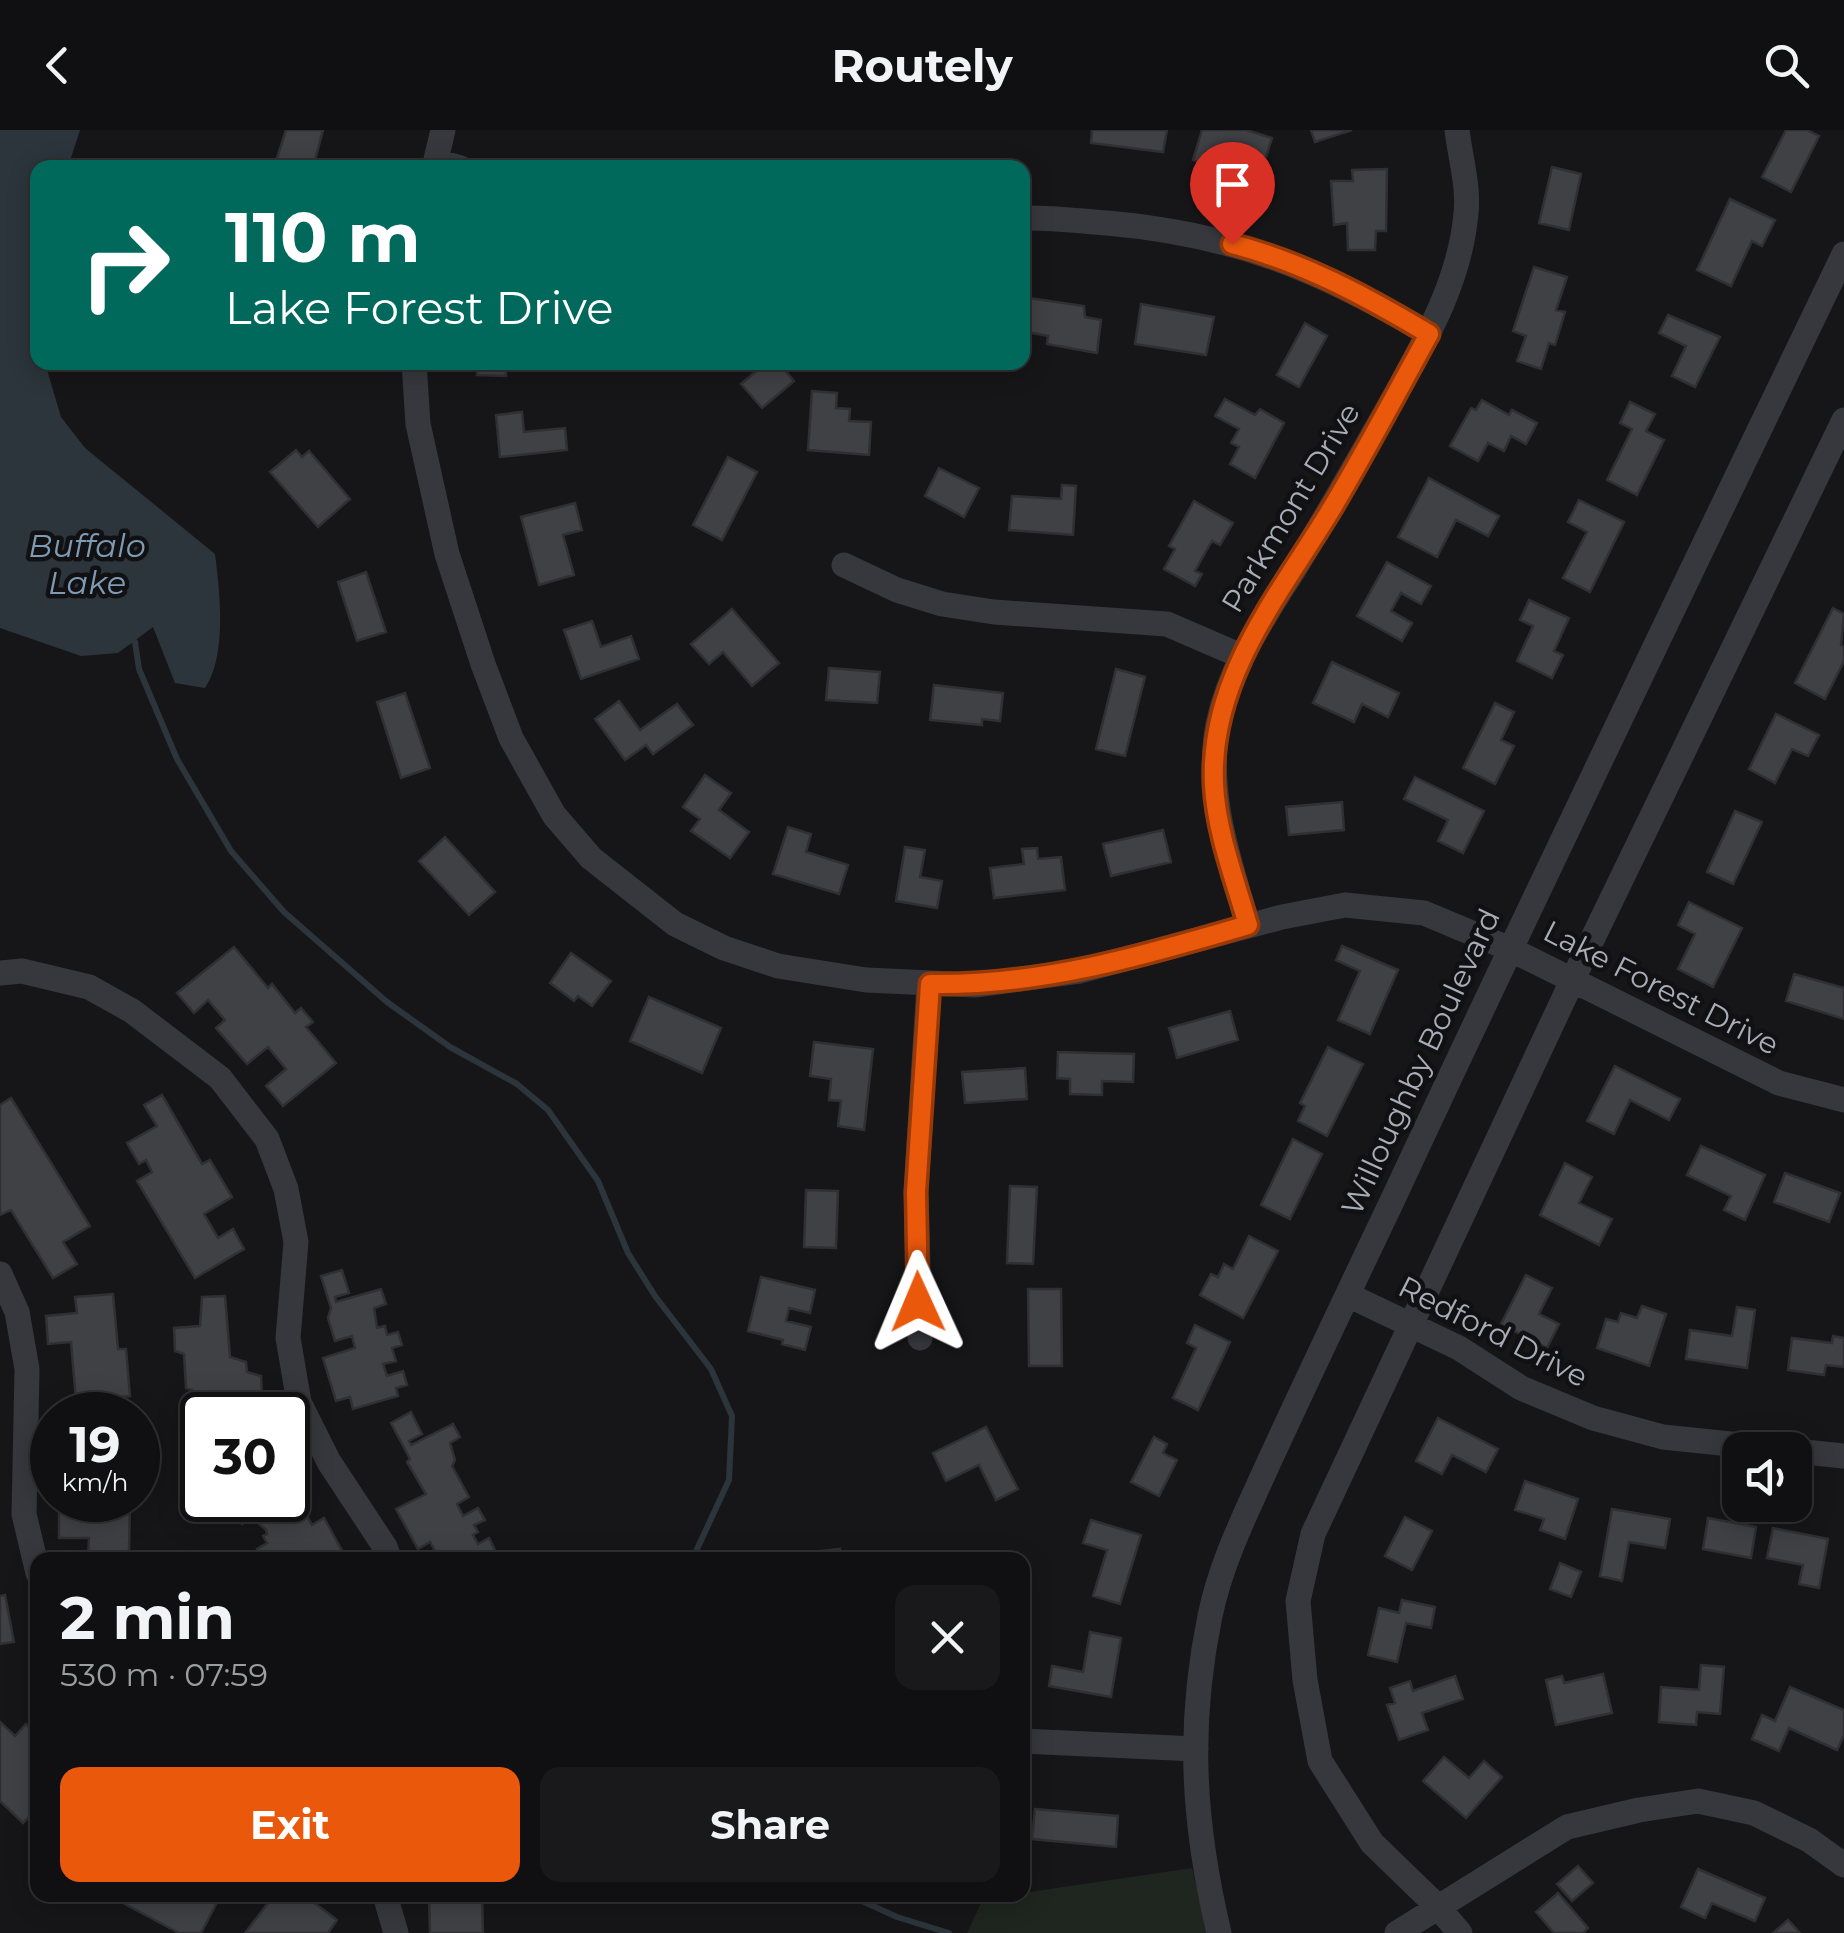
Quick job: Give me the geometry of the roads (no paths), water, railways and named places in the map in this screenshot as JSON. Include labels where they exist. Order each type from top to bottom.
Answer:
[{"type":"street","points":[[444,130],[444,160]]},
{"type":"street","name":"Parkmont Drive","points":[[1248,925],[1227,853],[1214,785],[1218,727],[1227,688],[1241,656],[1334,505],[1429,334],[1451,283],[1467,212],[1457,130]]},
{"type":"street","points":[[1030,219],[1168,228],[1264,252],[1360,293],[1429,334]]},
{"type":"street","name":"Willoughby Boulevard","points":[[1219,1933],[1202,1862],[1193,1775],[1210,1614],[1236,1537],[1510,949],[1844,254]]},
{"type":"street","name":"Lake Forest Drive","points":[[415,370],[418,424],[447,554],[512,738],[554,816],[591,858],[675,924],[724,948],[778,966],[866,980],[974,985],[1080,971],[1248,925],[1345,905],[1424,913],[1510,949],[1778,1083],[1844,1100]]},
{"type":"street","points":[[1460,1933],[1372,1843],[1320,1762],[1305,1680],[1298,1601],[1312,1534],[1572,981],[1844,420]]},
{"type":"street","points":[[844,565],[897,590],[942,604],[994,612],[1166,624],[1241,656]]},
{"type":"street","points":[[0,973],[22,972],[89,987],[132,1011],[220,1078],[267,1140],[286,1189],[296,1242],[288,1338],[299,1402],[328,1462],[387,1552]]},
{"type":"street","points":[[920,1338],[916,1192],[930,984]]},
{"type":"street","points":[[0,1274],[17,1312],[27,1369],[24,1514],[33,1552]]},
{"type":"street","name":"Redford Drive","points":[[1348,1295],[1459,1348],[1521,1388],[1593,1418],[1664,1438],[1722,1443]]},
{"type":"street","name":"Redford Drive","points":[[1812,1452],[1844,1456]]},
{"type":"street","points":[[1030,1742],[1196,1749]]},
{"type":"street","points":[[1397,1933],[1566,1827],[1698,1801],[1754,1813],[1809,1840],[1844,1865]]},
{"type":"street","points":[[387,1902],[396,1933]]},
{"type":"water","name":"Buffalo Lake","points":[[0,130],[80,130],[70,160],[30,160],[30,370],[47,370],[61,417],[85,448],[215,554],[220,604],[217,658],[205,688],[175,683],[153,627],[118,653],[81,656],[0,628]]},
{"type":"waterway","points":[[129,636],[135,642],[139,669],[177,759],[231,851],[284,912],[387,1002],[450,1047],[517,1084],[548,1110],[598,1181],[628,1253],[655,1296],[711,1369],[732,1416],[729,1480],[696,1552]]},
{"type":"waterway","points":[[864,1902],[949,1933]]}]
